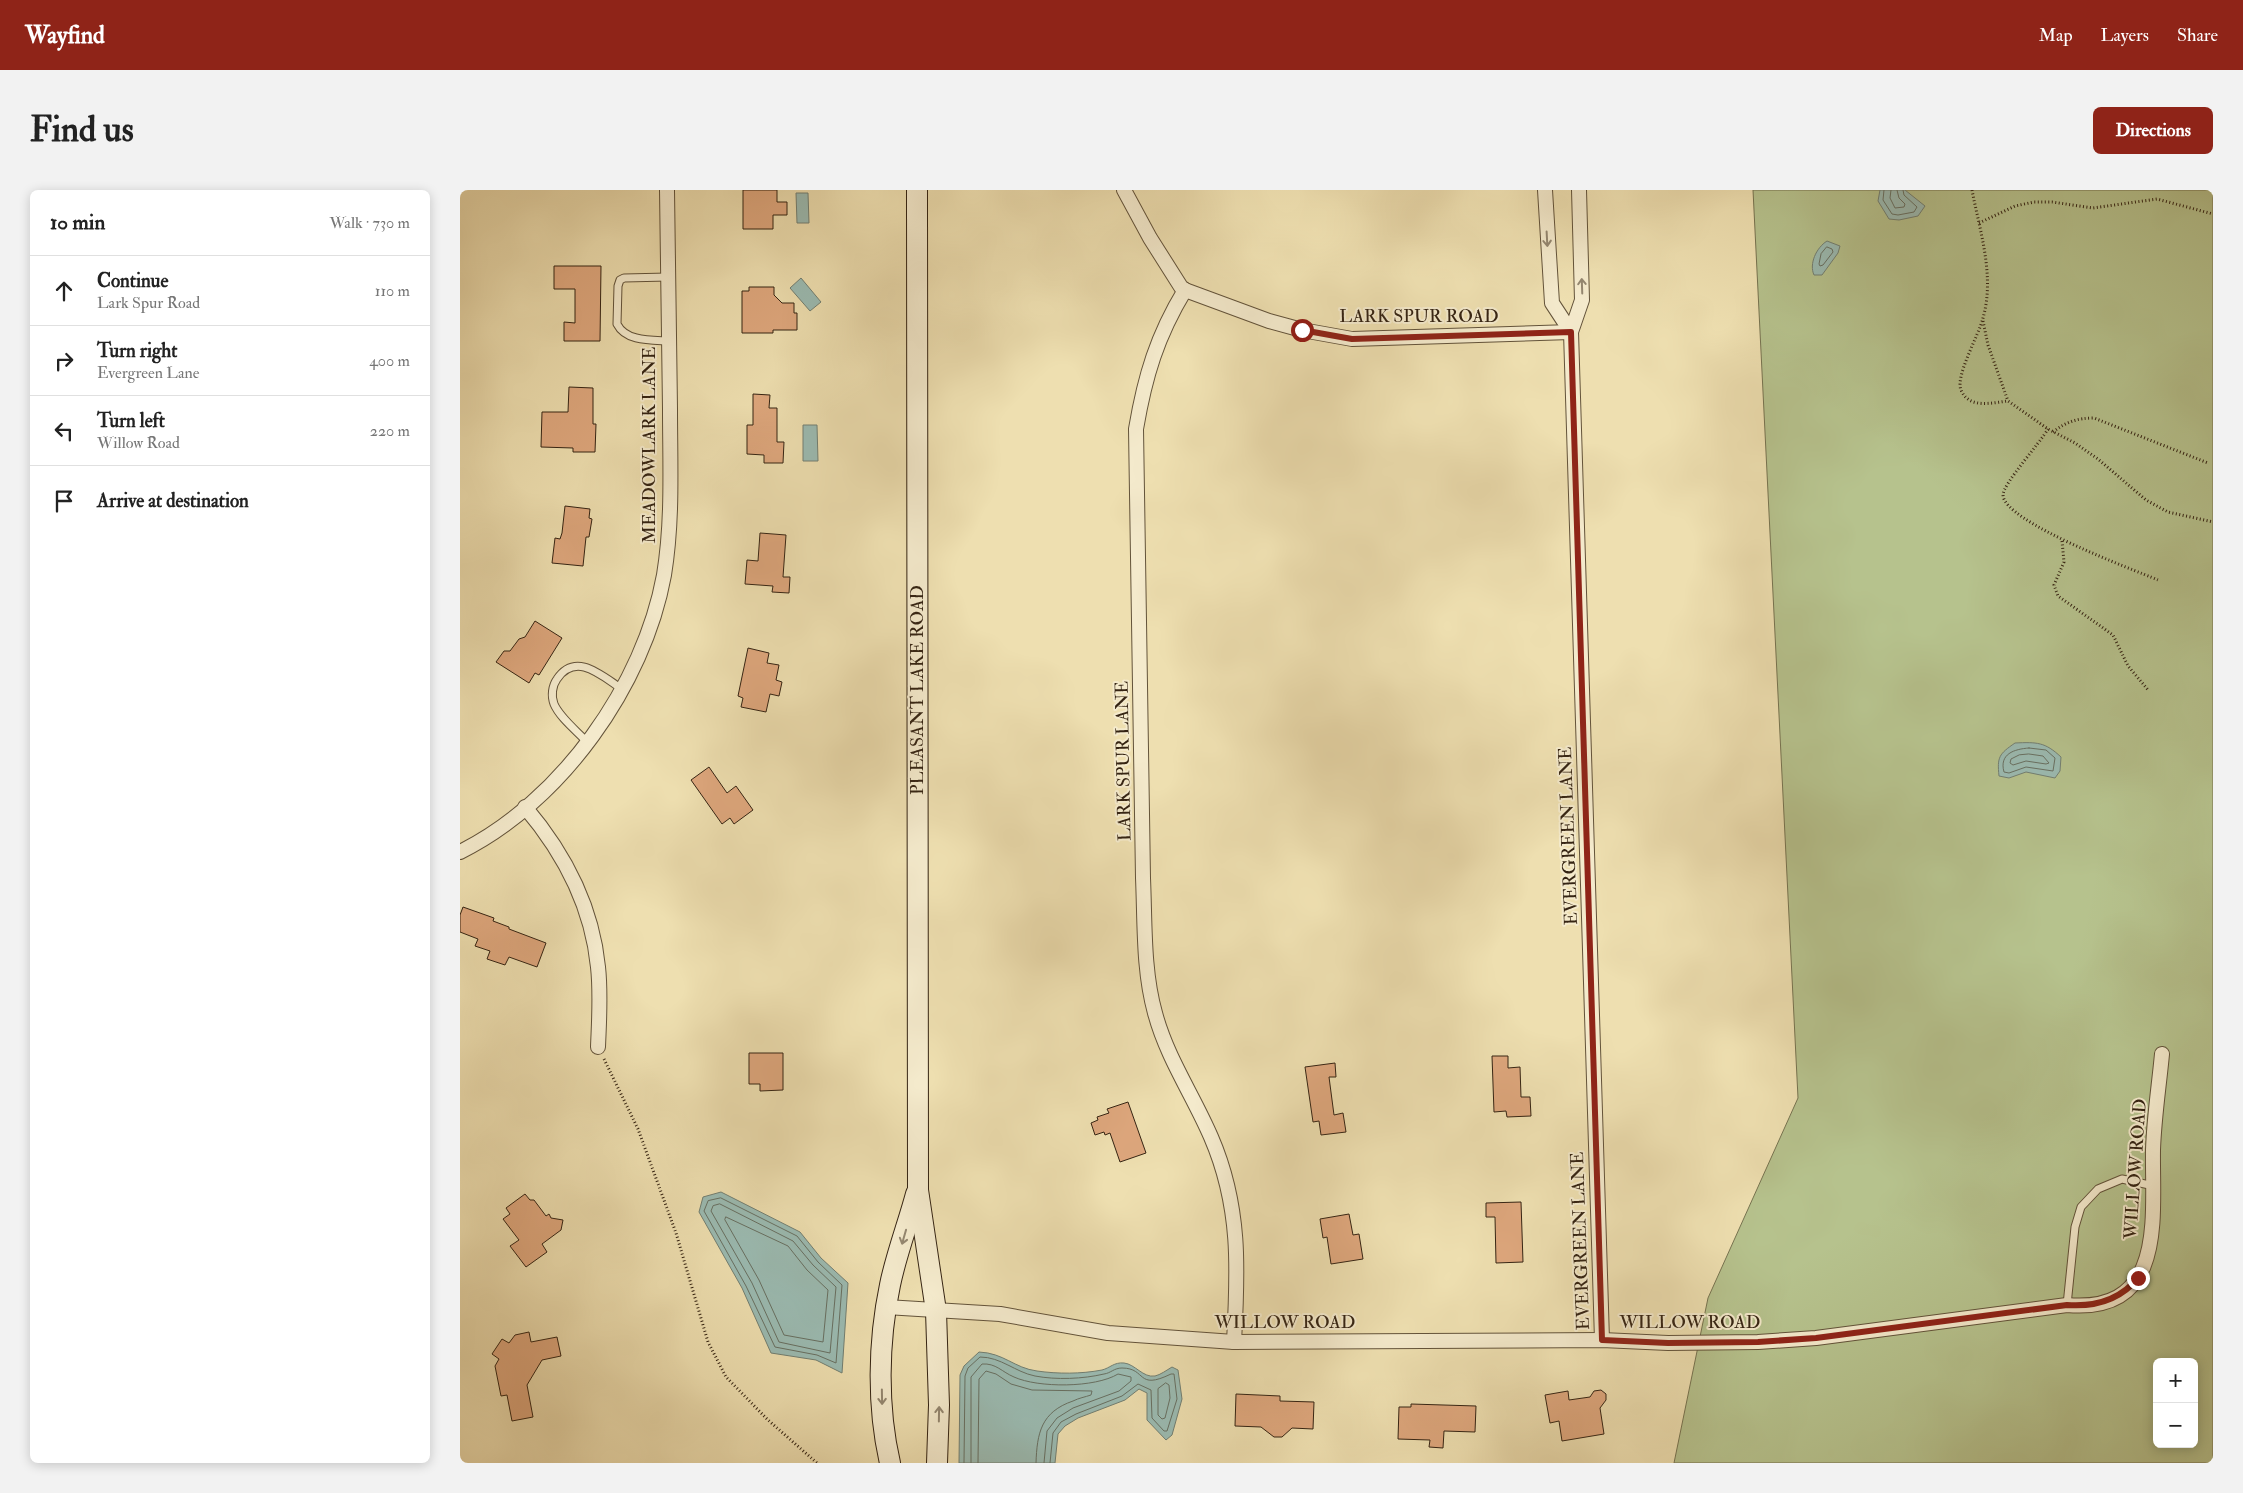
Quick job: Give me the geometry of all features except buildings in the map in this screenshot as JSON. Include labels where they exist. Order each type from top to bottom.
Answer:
[{"type":"street","name":"MEADOWLARK LANE","points":[[460,852],[496,830],[525,807],[550,785],[587,742],[622,689],[638,658],[653,618],[664,577],[670,535],[667,190]]},
{"type":"street","name":"PLEASANT LAKE ROAD","points":[[917,190],[918,1190],[936,1311],[939,1405],[936,1463]]},
{"type":"street","points":[[1124,190],[1154,244],[1181,287],[1185,290]]},
{"type":"street","points":[[1545,190],[1552,303],[1571,332]]},
{"type":"street","name":"EVERGREEN LANE","points":[[1580,190],[1582,300],[1571,332],[1602,1340]]},
{"type":"street","name":"LARK SPUR ROAD","points":[[1185,290],[1268,322],[1352,339],[1571,332]]},
{"type":"street","name":"LARK SPUR LANE","points":[[1185,290],[1167,322],[1153,354],[1143,390],[1136,429],[1143,878],[1148,978],[1161,1031],[1166,1046],[1212,1139],[1225,1177],[1233,1214],[1238,1272],[1234,1342]]},
{"type":"street","points":[[525,807],[556,847],[572,875],[585,906],[593,936],[598,968],[598,1047]]},
{"type":"street","name":"WILLOW ROAD","points":[[886,1307],[1000,1314],[1108,1332],[1234,1342],[1602,1340],[1668,1343],[1758,1342],[1816,1338],[2067,1305],[2096,1304],[2113,1299],[2129,1289],[2147,1263],[2154,1186],[2153,1149],[2162,1054]]},
{"type":"street","name":"PLEASANT LAKE ROAD","points":[[890,1463],[885,1441],[882,1407],[882,1357],[886,1307],[890,1283],[918,1190]]},
{"type":"lane","points":[[668,277],[624,278],[620,280],[618,286],[617,324],[631,336],[643,340],[669,341]]},
{"type":"lane","points":[[587,742],[555,706],[551,696],[555,681],[564,669],[573,665],[600,674],[622,689]]},
{"type":"lane","points":[[2067,1305],[2075,1227],[2081,1207],[2098,1189],[2122,1179],[2154,1186]]},
{"type":"path","points":[[1971,191],[1987,261],[1988,282],[1982,320],[1963,369],[1960,388],[1965,398],[1976,404],[2008,401]]},
{"type":"path","points":[[1978,223],[2015,206],[2034,202],[2052,202],[2093,208],[2157,199],[2213,214]]},
{"type":"path","points":[[1982,320],[1988,344],[2008,401],[2048,429],[2098,458],[2146,500],[2168,512],[2213,522]]},
{"type":"path","points":[[2053,432],[2064,424],[2078,418],[2094,418],[2208,463]]},
{"type":"path","points":[[2048,429],[2039,444],[2006,485],[2003,494],[2005,502],[2013,511],[2062,540],[2158,580]]},
{"type":"path","points":[[2062,540],[2064,562],[2054,585],[2058,596],[2113,635],[2128,666],[2149,692]]},
{"type":"path","points":[[598,1047],[638,1129],[676,1233],[708,1342],[726,1377],[768,1420],[817,1463]]},
{"type":"green space","points":[[1753,190],[2213,190],[2213,1463],[1674,1463],[1708,1298],[1798,1098]]},
{"type":"water","points":[[1880,190],[1905,190],[1925,206],[1918,216],[1899,220],[1889,219],[1878,201]]},
{"type":"water","points":[[796,193],[808,193],[809,223],[797,223]]},
{"type":"water","points":[[1827,241],[1840,246],[1838,253],[1822,275],[1814,275],[1812,266],[1814,256]]},
{"type":"water","points":[[801,278],[821,302],[810,311],[790,288]]},
{"type":"water","points":[[803,425],[817,425],[818,461],[803,461]]},
{"type":"water","points":[[2015,743],[2040,744],[2050,748],[2061,757],[2060,771],[2055,778],[2026,772],[2009,778],[1999,776],[1998,764],[2000,756]]},
{"type":"water","points":[[721,1192],[800,1232],[821,1258],[848,1283],[842,1373],[816,1360],[771,1353],[742,1288],[699,1212],[703,1197]]},
{"type":"water","points":[[979,1352],[995,1355],[1029,1369],[1053,1373],[1094,1371],[1105,1369],[1117,1363],[1124,1363],[1147,1375],[1155,1376],[1172,1367],[1178,1370],[1182,1399],[1172,1435],[1166,1440],[1147,1420],[1147,1393],[1139,1389],[1125,1400],[1078,1418],[1065,1426],[1058,1434],[1055,1463],[959,1463],[960,1375],[964,1366]]},
{"type":"route","points":[[1302,330],[1352,339],[1571,332],[1602,1340],[1668,1343],[1758,1342],[1816,1338],[2067,1305],[2096,1304],[2113,1299],[2129,1289],[2138,1278]]}]
